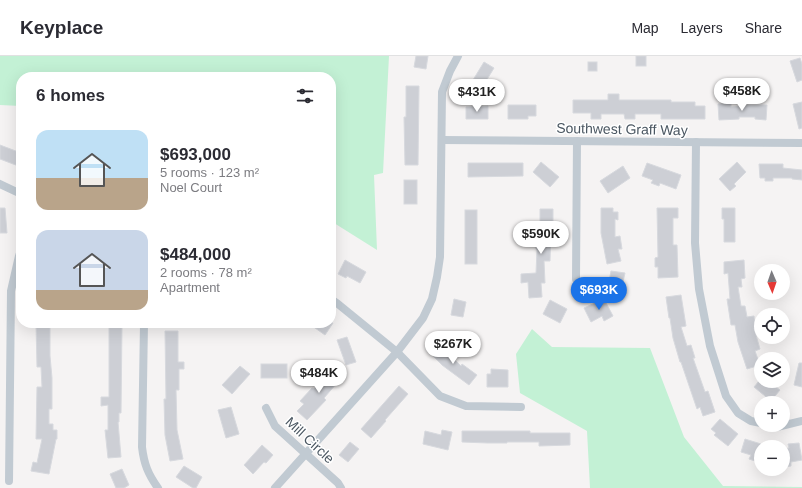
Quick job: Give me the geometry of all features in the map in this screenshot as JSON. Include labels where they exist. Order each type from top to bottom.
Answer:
[{"type":"street","points":[[276,488],[398,352],[423,318],[432,298],[440,257],[442,92],[450,71],[458,56]]},
{"type":"street","name":"Southwest Graff Way","points":[[442,140],[802,143]]},
{"type":"street","points":[[576,279],[577,141]]},
{"type":"street","points":[[696,142],[695,243],[699,290],[710,346],[726,396],[738,413],[751,422],[754,422]]},
{"type":"street","points":[[0,184],[16,192]]},
{"type":"street","points":[[9,482],[11,291],[16,269]]},
{"type":"street","points":[[336,303],[398,352],[440,396],[466,406],[521,407]]},
{"type":"street","points":[[144,328],[142,447],[146,468],[150,478],[158,488]]},
{"type":"street","name":"Mill Circle","points":[[266,408],[275,426],[338,483],[341,488]]},
{"type":"street","points":[[790,423],[802,421]]},
{"type":"green space","points":[[0,56],[389,56],[383,173],[374,175],[377,250],[336,224],[336,72],[16,72],[16,106],[0,105]]},
{"type":"green space","points":[[532,329],[552,347],[650,348],[684,437],[723,486],[802,488],[590,488],[587,431],[520,393],[516,354]]},
{"type":"building","points":[[416,56],[428,56],[426,69],[414,67]]},
{"type":"building","points":[[636,56],[646,56],[646,66],[636,66]]},
{"type":"building","points":[[800,58],[802,64],[802,80],[797,82],[790,61]]},
{"type":"building","points":[[484,62],[494,68],[483,86],[473,80]]},
{"type":"building","points":[[588,62],[597,62],[597,71],[588,71]]},
{"type":"building","points":[[406,86],[419,86],[418,165],[405,165],[404,117],[406,117]]},
{"type":"building","points":[[608,94],[619,94],[619,100],[671,100],[671,102],[695,102],[695,106],[705,106],[705,119],[661,119],[661,114],[635,114],[635,119],[625,119],[624,114],[601,114],[601,119],[591,119],[591,113],[573,113],[573,100],[608,100]]},
{"type":"building","points":[[802,102],[802,128],[799,129],[793,104]]},
{"type":"building","points":[[731,103],[731,107],[767,105],[766,120],[755,119],[755,117],[739,117],[739,119],[719,120],[718,104]]},
{"type":"building","points":[[508,105],[536,105],[536,116],[528,116],[528,119],[508,119]]},
{"type":"building","points":[[488,106],[488,119],[466,119],[466,107]]},
{"type":"building","points":[[0,145],[16,151],[16,165],[0,159]]},
{"type":"building","points":[[541,162],[559,177],[550,187],[533,172]]},
{"type":"building","points":[[737,162],[746,172],[734,184],[736,186],[730,191],[719,179]]},
{"type":"building","points":[[468,163],[523,163],[523,176],[468,177]]},
{"type":"building","points":[[647,163],[681,175],[676,189],[660,183],[659,186],[651,183],[653,180],[642,176]]},
{"type":"building","points":[[759,164],[783,164],[783,168],[802,170],[802,180],[792,178],[773,178],[773,181],[765,181],[765,178],[760,178]]},
{"type":"building","points":[[623,166],[630,178],[608,193],[600,181]]},
{"type":"building","points":[[404,180],[417,180],[417,204],[404,204]]},
{"type":"building","points":[[0,208],[5,208],[7,233],[0,233]]},
{"type":"building","points":[[601,208],[613,208],[613,212],[618,212],[618,220],[615,219],[615,237],[620,236],[622,249],[618,249],[621,261],[607,264],[601,233]]},
{"type":"building","points":[[657,208],[678,208],[678,218],[673,218],[673,245],[677,245],[678,277],[658,278],[658,267],[655,267],[655,258],[658,257]]},
{"type":"building","points":[[722,208],[735,208],[735,242],[724,242],[724,219],[722,219]]},
{"type":"building","points":[[540,209],[553,209],[553,230],[551,230],[550,261],[544,261],[545,283],[541,283],[542,297],[529,298],[528,282],[521,283],[521,274],[536,273],[537,239],[540,239]]},
{"type":"building","points":[[465,210],[477,210],[477,264],[465,264]]},
{"type":"building","points":[[345,260],[366,272],[360,283],[347,276],[346,278],[338,274]]},
{"type":"building","points":[[744,260],[745,278],[741,279],[742,287],[738,287],[741,306],[745,306],[747,317],[754,316],[754,344],[759,344],[760,349],[754,352],[754,367],[747,369],[738,342],[735,325],[731,325],[727,299],[730,299],[728,273],[724,274],[724,262]]},
{"type":"building","points":[[611,271],[625,273],[620,295],[607,292]]},
{"type":"building","points":[[681,295],[686,326],[681,327],[687,346],[691,345],[695,358],[693,358],[705,392],[708,391],[715,412],[703,416],[700,407],[697,409],[680,362],[669,318],[666,297]]},
{"type":"building","points":[[454,299],[466,302],[463,317],[451,315]]},
{"type":"building","points":[[604,299],[613,316],[604,321],[602,316],[591,322],[584,308]]},
{"type":"building","points":[[550,300],[567,309],[560,323],[543,314]]},
{"type":"building","points":[[36,328],[50,328],[52,409],[49,409],[49,424],[53,424],[53,430],[57,430],[57,439],[49,474],[31,471],[33,462],[37,463],[42,439],[36,439],[37,387],[42,387],[41,367],[37,367]]},
{"type":"building","points":[[109,328],[122,328],[121,413],[119,413],[118,422],[121,457],[108,458],[105,430],[108,430],[108,405],[101,406],[101,397],[109,397]]},
{"type":"building","points":[[315,328],[330,328],[325,335]]},
{"type":"building","points":[[165,331],[178,331],[178,362],[184,362],[184,369],[179,369],[179,390],[176,390],[177,430],[183,459],[170,461],[165,435]]},
{"type":"building","points":[[347,337],[356,362],[346,365],[337,340]]},
{"type":"building","points":[[438,343],[461,366],[462,364],[477,375],[469,385],[442,365],[429,352]]},
{"type":"building","points":[[799,363],[802,363],[802,387],[794,385]]},
{"type":"building","points":[[261,364],[287,364],[287,378],[261,378]]},
{"type":"building","points":[[240,366],[250,374],[232,394],[222,385]]},
{"type":"building","points":[[333,368],[343,376],[324,398],[326,400],[307,420],[297,411],[304,404],[300,401],[312,388],[314,389]]},
{"type":"building","points":[[491,369],[508,370],[508,387],[487,387],[487,374],[491,374]]},
{"type":"building","points":[[399,386],[408,394],[371,438],[361,429]]},
{"type":"building","points":[[755,388],[777,388],[780,390],[775,396],[765,396]]},
{"type":"building","points":[[231,407],[239,434],[226,438],[218,410]]},
{"type":"building","points":[[720,419],[738,434],[728,446],[714,435],[716,433],[711,429]]},
{"type":"building","points":[[442,430],[452,432],[448,450],[423,444],[425,431],[441,435]]},
{"type":"building","points":[[462,431],[530,431],[530,433],[570,433],[570,445],[539,446],[539,442],[462,442]]},
{"type":"building","points":[[745,439],[754,442],[754,461],[749,459],[751,455],[741,452]]},
{"type":"building","points":[[350,442],[359,449],[348,462],[339,455]]},
{"type":"building","points":[[799,443],[802,460],[791,462],[790,466],[790,444]]},
{"type":"building","points":[[262,445],[273,455],[253,474],[244,465]]},
{"type":"building","points":[[184,466],[202,477],[196,488],[193,488],[176,477]]},
{"type":"building","points":[[122,469],[129,485],[124,488],[116,488],[110,474]]}]
